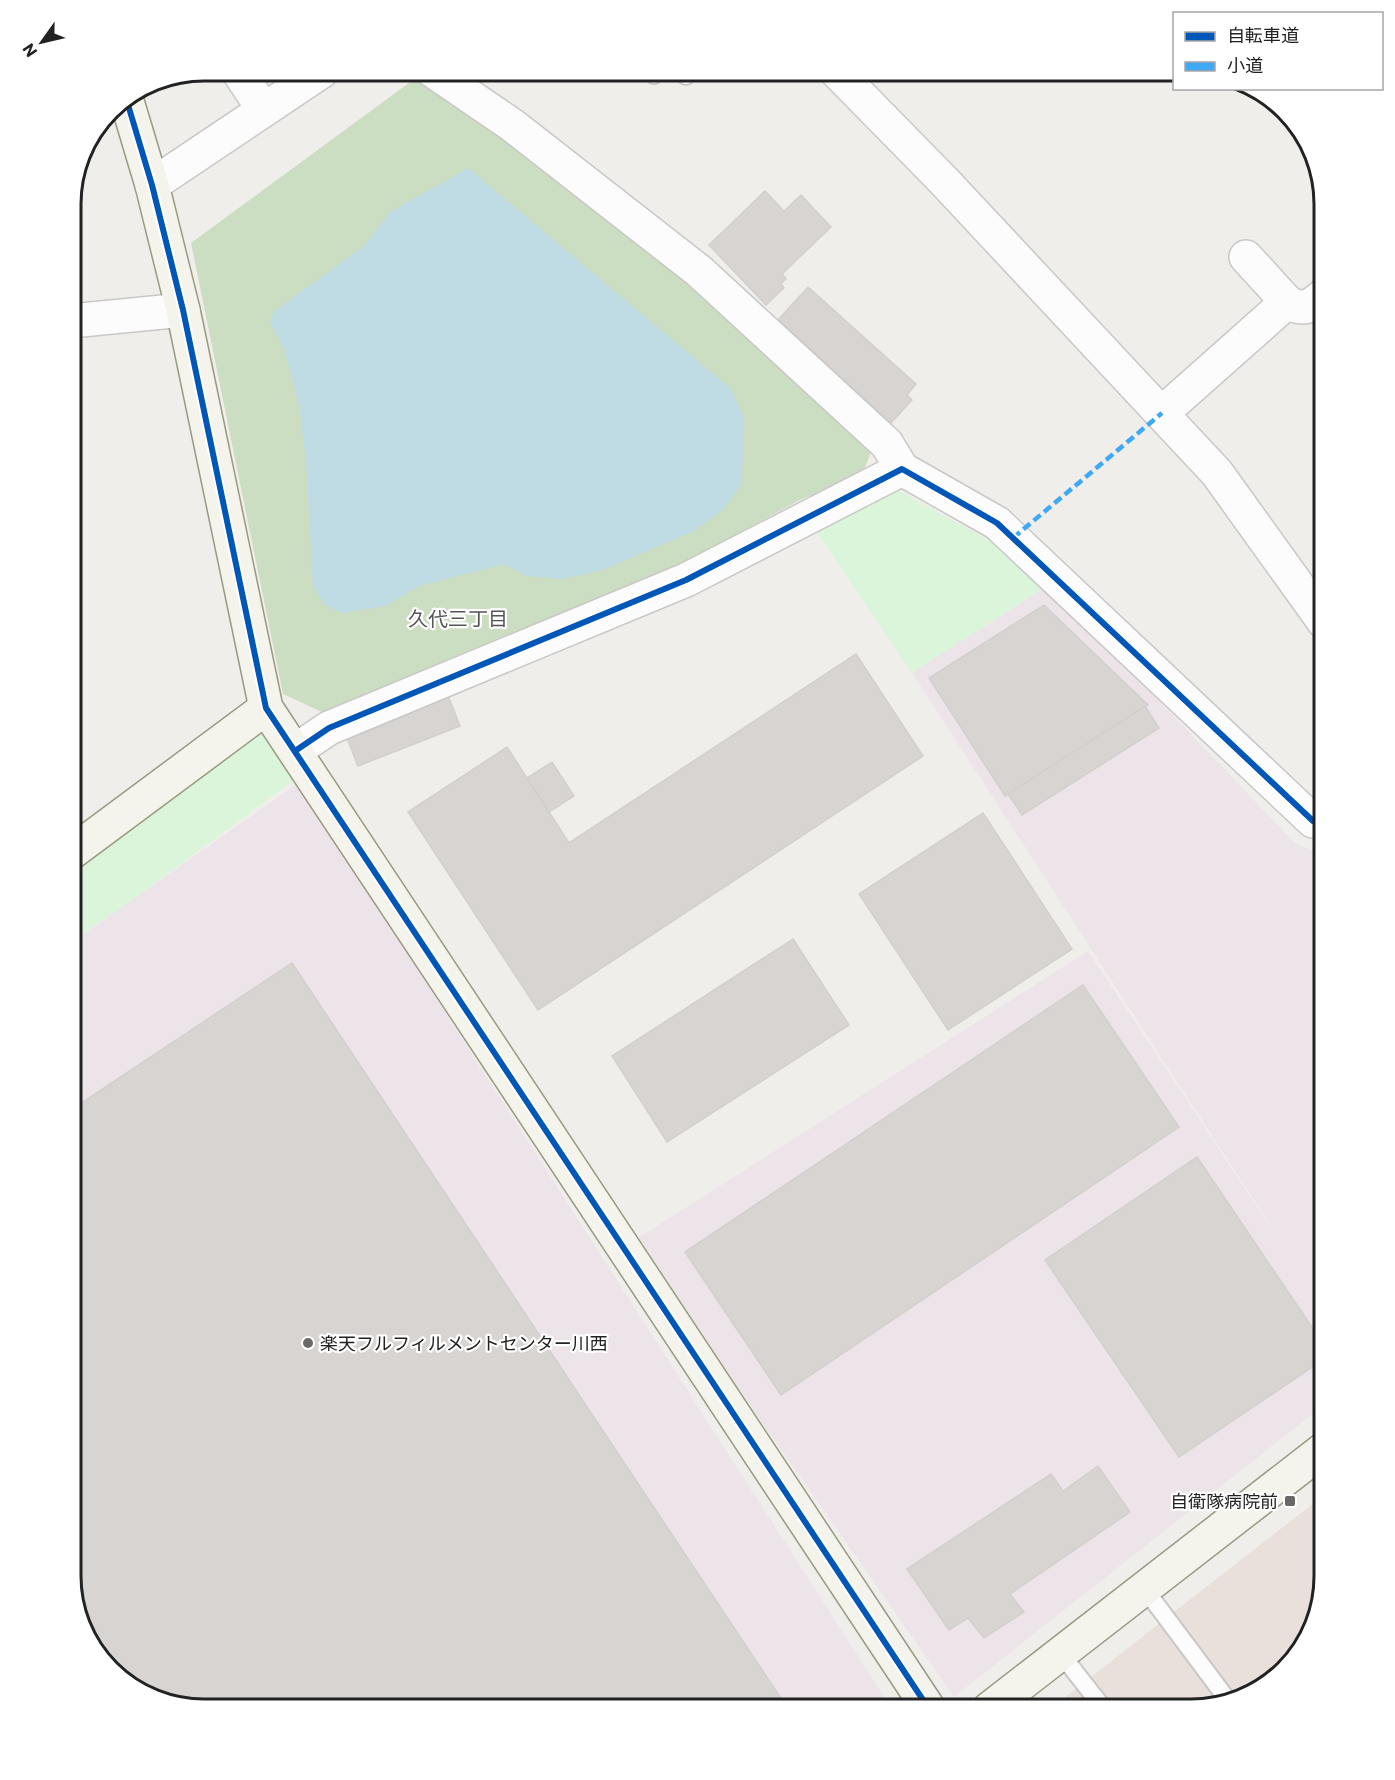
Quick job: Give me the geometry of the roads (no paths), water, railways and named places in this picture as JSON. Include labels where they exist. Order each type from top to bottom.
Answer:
[{"type":"street","points":[[245,81],[264,110]]},
{"type":"street","points":[[152,185],[306,81]]},
{"type":"street","points":[[449,81],[512,125],[699,271],[887,444],[902,469],[997,523],[1314,820]]},
{"type":"street","points":[[846,81],[943,180],[1217,473],[1314,608]]},
{"type":"street","points":[[129,108],[152,185],[183,310],[266,708],[922,1699]]},
{"type":"street","points":[[1246,257],[1287,302],[1296,307],[1314,304]]},
{"type":"street","points":[[1162,413],[1287,302]]},
{"type":"street","points":[[81,320],[183,310]]},
{"type":"street","points":[[296,751],[329,728],[686,580],[902,469]]},
{"type":"street","points":[[81,846],[266,708]]},
{"type":"street","points":[[1003,1699],[1314,1457]]},
{"type":"lane","points":[[1144,1588],[1224,1694]]},
{"type":"lane","points":[[1061,1654],[1096,1699]]},
{"type":"water","points":[[468,168],[731,389],[743,415],[742,484],[723,509],[694,531],[603,570],[562,579],[526,576],[504,564],[419,586],[386,606],[343,613],[325,605],[313,587],[306,461],[299,406],[285,351],[270,323],[273,312],[364,246],[390,212]]},
{"type":"place","name":"楽天フルフィルメントセンター川西","points":[[308,1343]]},
{"type":"place","name":"自衛隊病院前","points":[[1290,1501]]},
{"type":"district","name":"久代三丁目","points":[[458,618]]}]
